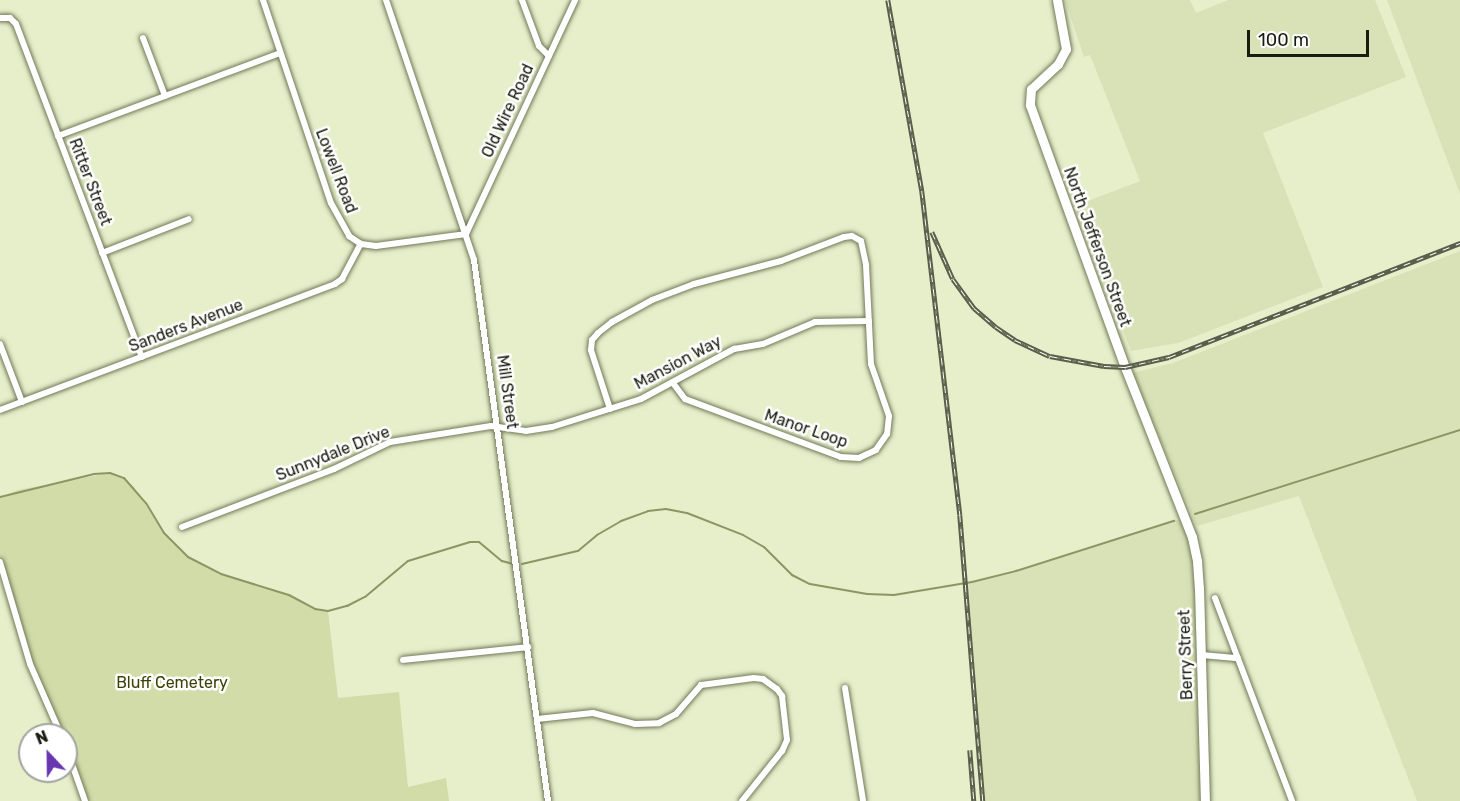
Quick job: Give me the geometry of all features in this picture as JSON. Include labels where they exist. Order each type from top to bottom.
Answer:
[{"type":"street","name":"Lowell Road","points":[[263,0],[331,203],[349,236],[361,244]]},
{"type":"street","name":"Mill Street","points":[[386,0],[474,260],[499,427],[548,801]]},
{"type":"street","points":[[522,0],[539,46],[549,56]]},
{"type":"street","name":"Old Wire Road","points":[[466,234],[575,0]]},
{"type":"street","name":"North Jefferson Street","points":[[1057,0],[1066,49],[1058,64],[1031,89],[1030,105],[1125,367],[1182,511]]},
{"type":"street","name":"Ritter Street","points":[[0,18],[10,18],[16,24],[142,357]]},
{"type":"street","points":[[143,38],[165,96]]},
{"type":"street","points":[[58,136],[280,53]]},
{"type":"street","points":[[102,253],[189,219]]},
{"type":"street","points":[[361,244],[376,246],[466,234]]},
{"type":"street","name":"Manor Loop","points":[[610,409],[592,359],[592,340],[612,322],[652,300],[694,284],[781,261],[844,237],[858,238],[863,247],[871,363],[888,416],[888,425],[882,443],[876,450],[859,458],[841,457],[695,403],[686,399],[672,383]]},
{"type":"street","name":"Sanders Avenue","points":[[0,410],[335,284],[342,279],[361,244]]},
{"type":"street","name":"Mansion Way","points":[[499,427],[540,430],[641,399],[734,350],[762,344],[803,326],[826,321],[868,321]]},
{"type":"street","points":[[0,344],[22,402]]},
{"type":"street","name":"Sunnydale Drive","points":[[182,527],[334,469],[390,442],[491,426],[499,427]]},
{"type":"street","name":"Berry Street","points":[[1182,511],[1197,561],[1202,655],[1205,801]]},
{"type":"street","points":[[0,562],[30,664],[56,723]]},
{"type":"street","points":[[1215,598],[1292,801]]},
{"type":"street","points":[[403,660],[528,647]]},
{"type":"street","points":[[1202,655],[1238,658]]},
{"type":"street","points":[[537,720],[593,713],[635,724],[659,723],[676,714],[701,685],[743,679],[763,680],[777,689],[782,696],[787,740],[782,751],[742,801]]},
{"type":"street","points":[[845,688],[863,801]]},
{"type":"street","points":[[78,781],[85,801]]},
{"type":"shaded area","points":[[1065,0],[1190,0],[1196,13],[1228,0],[1375,0],[1406,77],[1263,133],[1323,287],[1178,343],[1131,351],[1075,206],[1140,181],[1090,55],[1084,57]]},
{"type":"shaded area","points":[[1387,0],[1460,0],[1460,194]]},
{"type":"shaded area","points":[[1460,251],[1460,801],[1417,801],[1299,496],[1197,526],[1132,373],[1173,363]]},
{"type":"shaded area","points":[[1184,518],[1197,561],[1205,801],[984,801],[965,583],[1016,571]]},
{"type":"green space","name":"Bluff Cemetery","points":[[110,473],[124,478],[134,487],[164,533],[188,557],[221,574],[289,595],[315,609],[328,611],[338,698],[399,692],[408,787],[446,778],[449,801],[85,801],[78,781],[78,723],[56,723],[30,664],[0,562],[0,497],[18,490]]},
{"type":"waterway","points":[[1195,514],[1460,430]]},
{"type":"waterway","points":[[0,497],[94,474],[110,473],[124,478],[146,503],[164,533],[188,557],[221,574],[289,595],[315,609],[328,611],[347,606],[365,597],[408,561],[470,542],[479,542],[502,561],[513,564]]},
{"type":"waterway","points":[[522,564],[578,551],[597,535],[621,521],[648,511],[666,509],[687,513],[743,535],[764,547],[792,575],[810,584],[867,594],[894,595],[972,582],[1016,571],[1174,521]]},
{"type":"railway","points":[[888,0],[922,191],[960,515],[983,801]]},
{"type":"railway","points":[[932,232],[953,279],[974,308],[996,327],[1015,340],[1050,356],[1104,366],[1125,367],[1169,357],[1460,243]]},
{"type":"railway","points":[[970,750],[974,801]]}]
